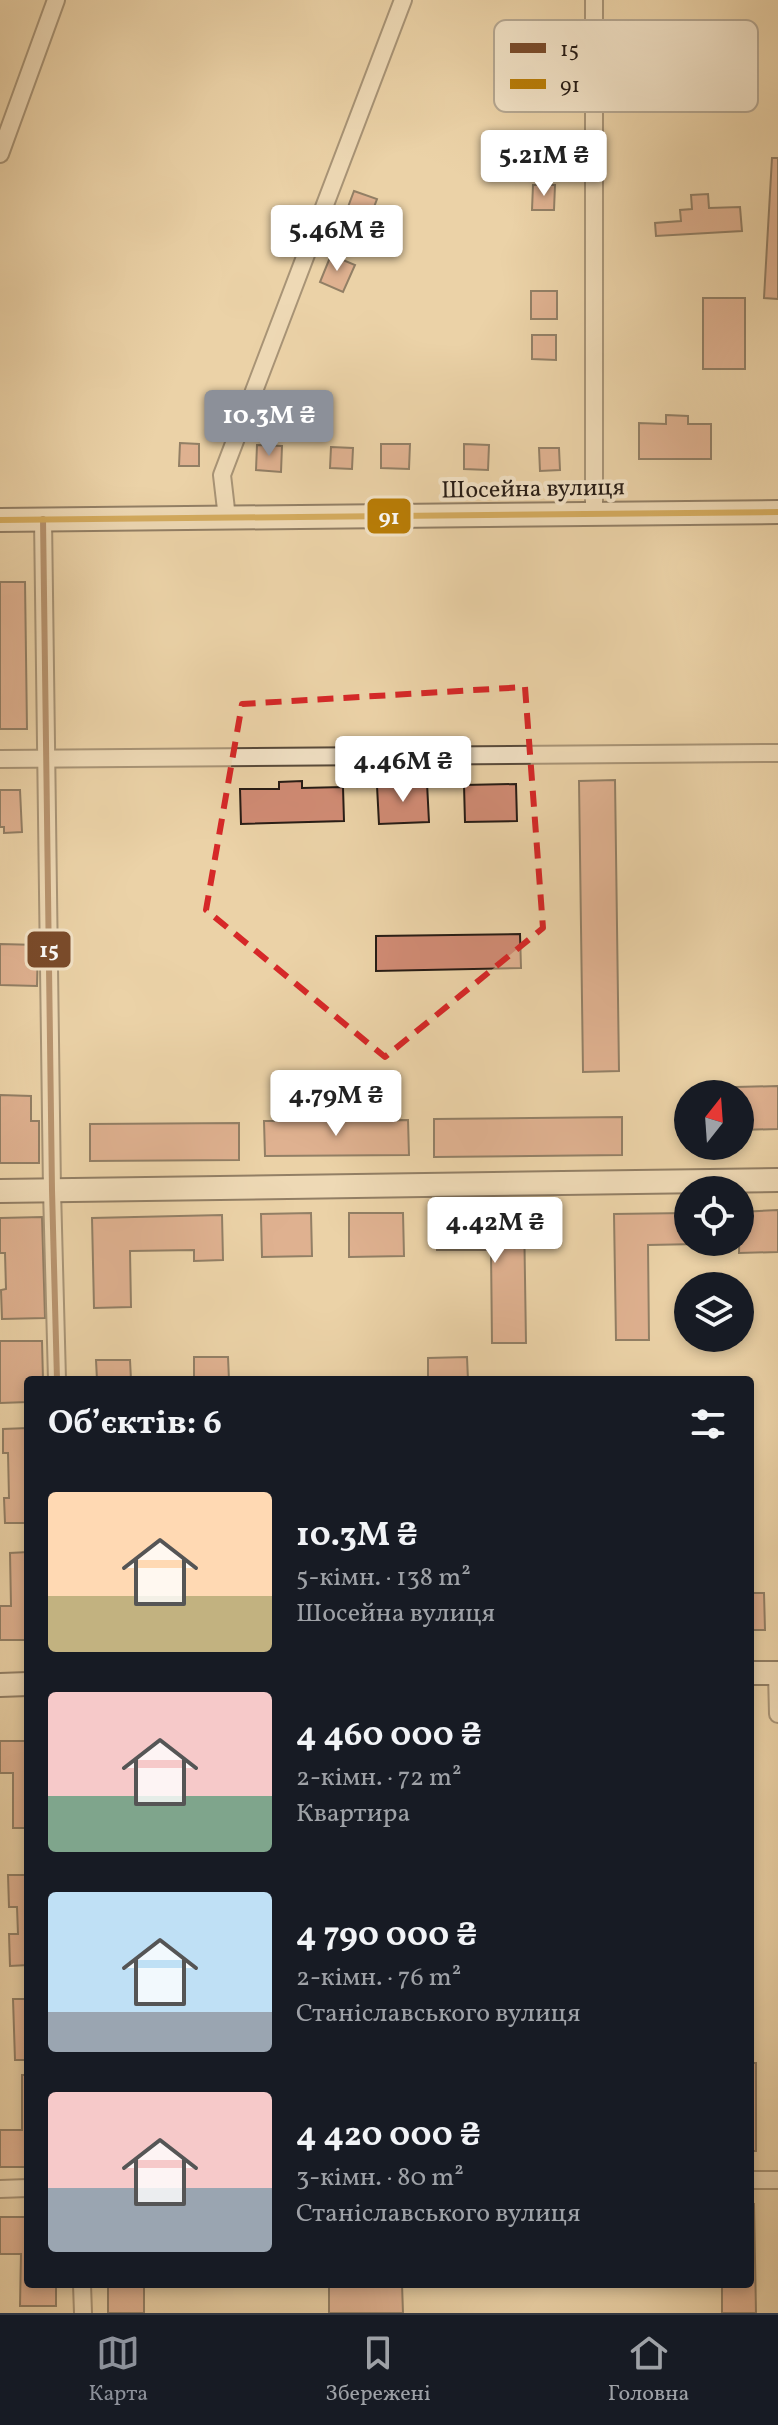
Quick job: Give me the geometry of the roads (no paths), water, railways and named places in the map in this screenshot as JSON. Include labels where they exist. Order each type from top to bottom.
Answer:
[{"type":"street","points":[[0,154],[56,0]]},
{"type":"street","points":[[227,518],[222,475],[403,0]]},
{"type":"street","points":[[594,112],[594,514]]},
{"type":"street","name":"Шосейна вулиця","points":[[0,520],[778,512]]},
{"type":"street","points":[[43,519],[57,1376]]},
{"type":"street","points":[[0,759],[778,753]]},
{"type":"street","points":[[0,1191],[778,1180]]},
{"type":"street","points":[[754,1673],[778,1673],[778,1714]]},
{"type":"street","points":[[0,1685],[24,1684]]},
{"type":"street","points":[[754,2180],[778,2180]]},
{"type":"street","points":[[0,2189],[24,2188]]},
{"type":"street","points":[[82,2288],[83,2313]]}]
